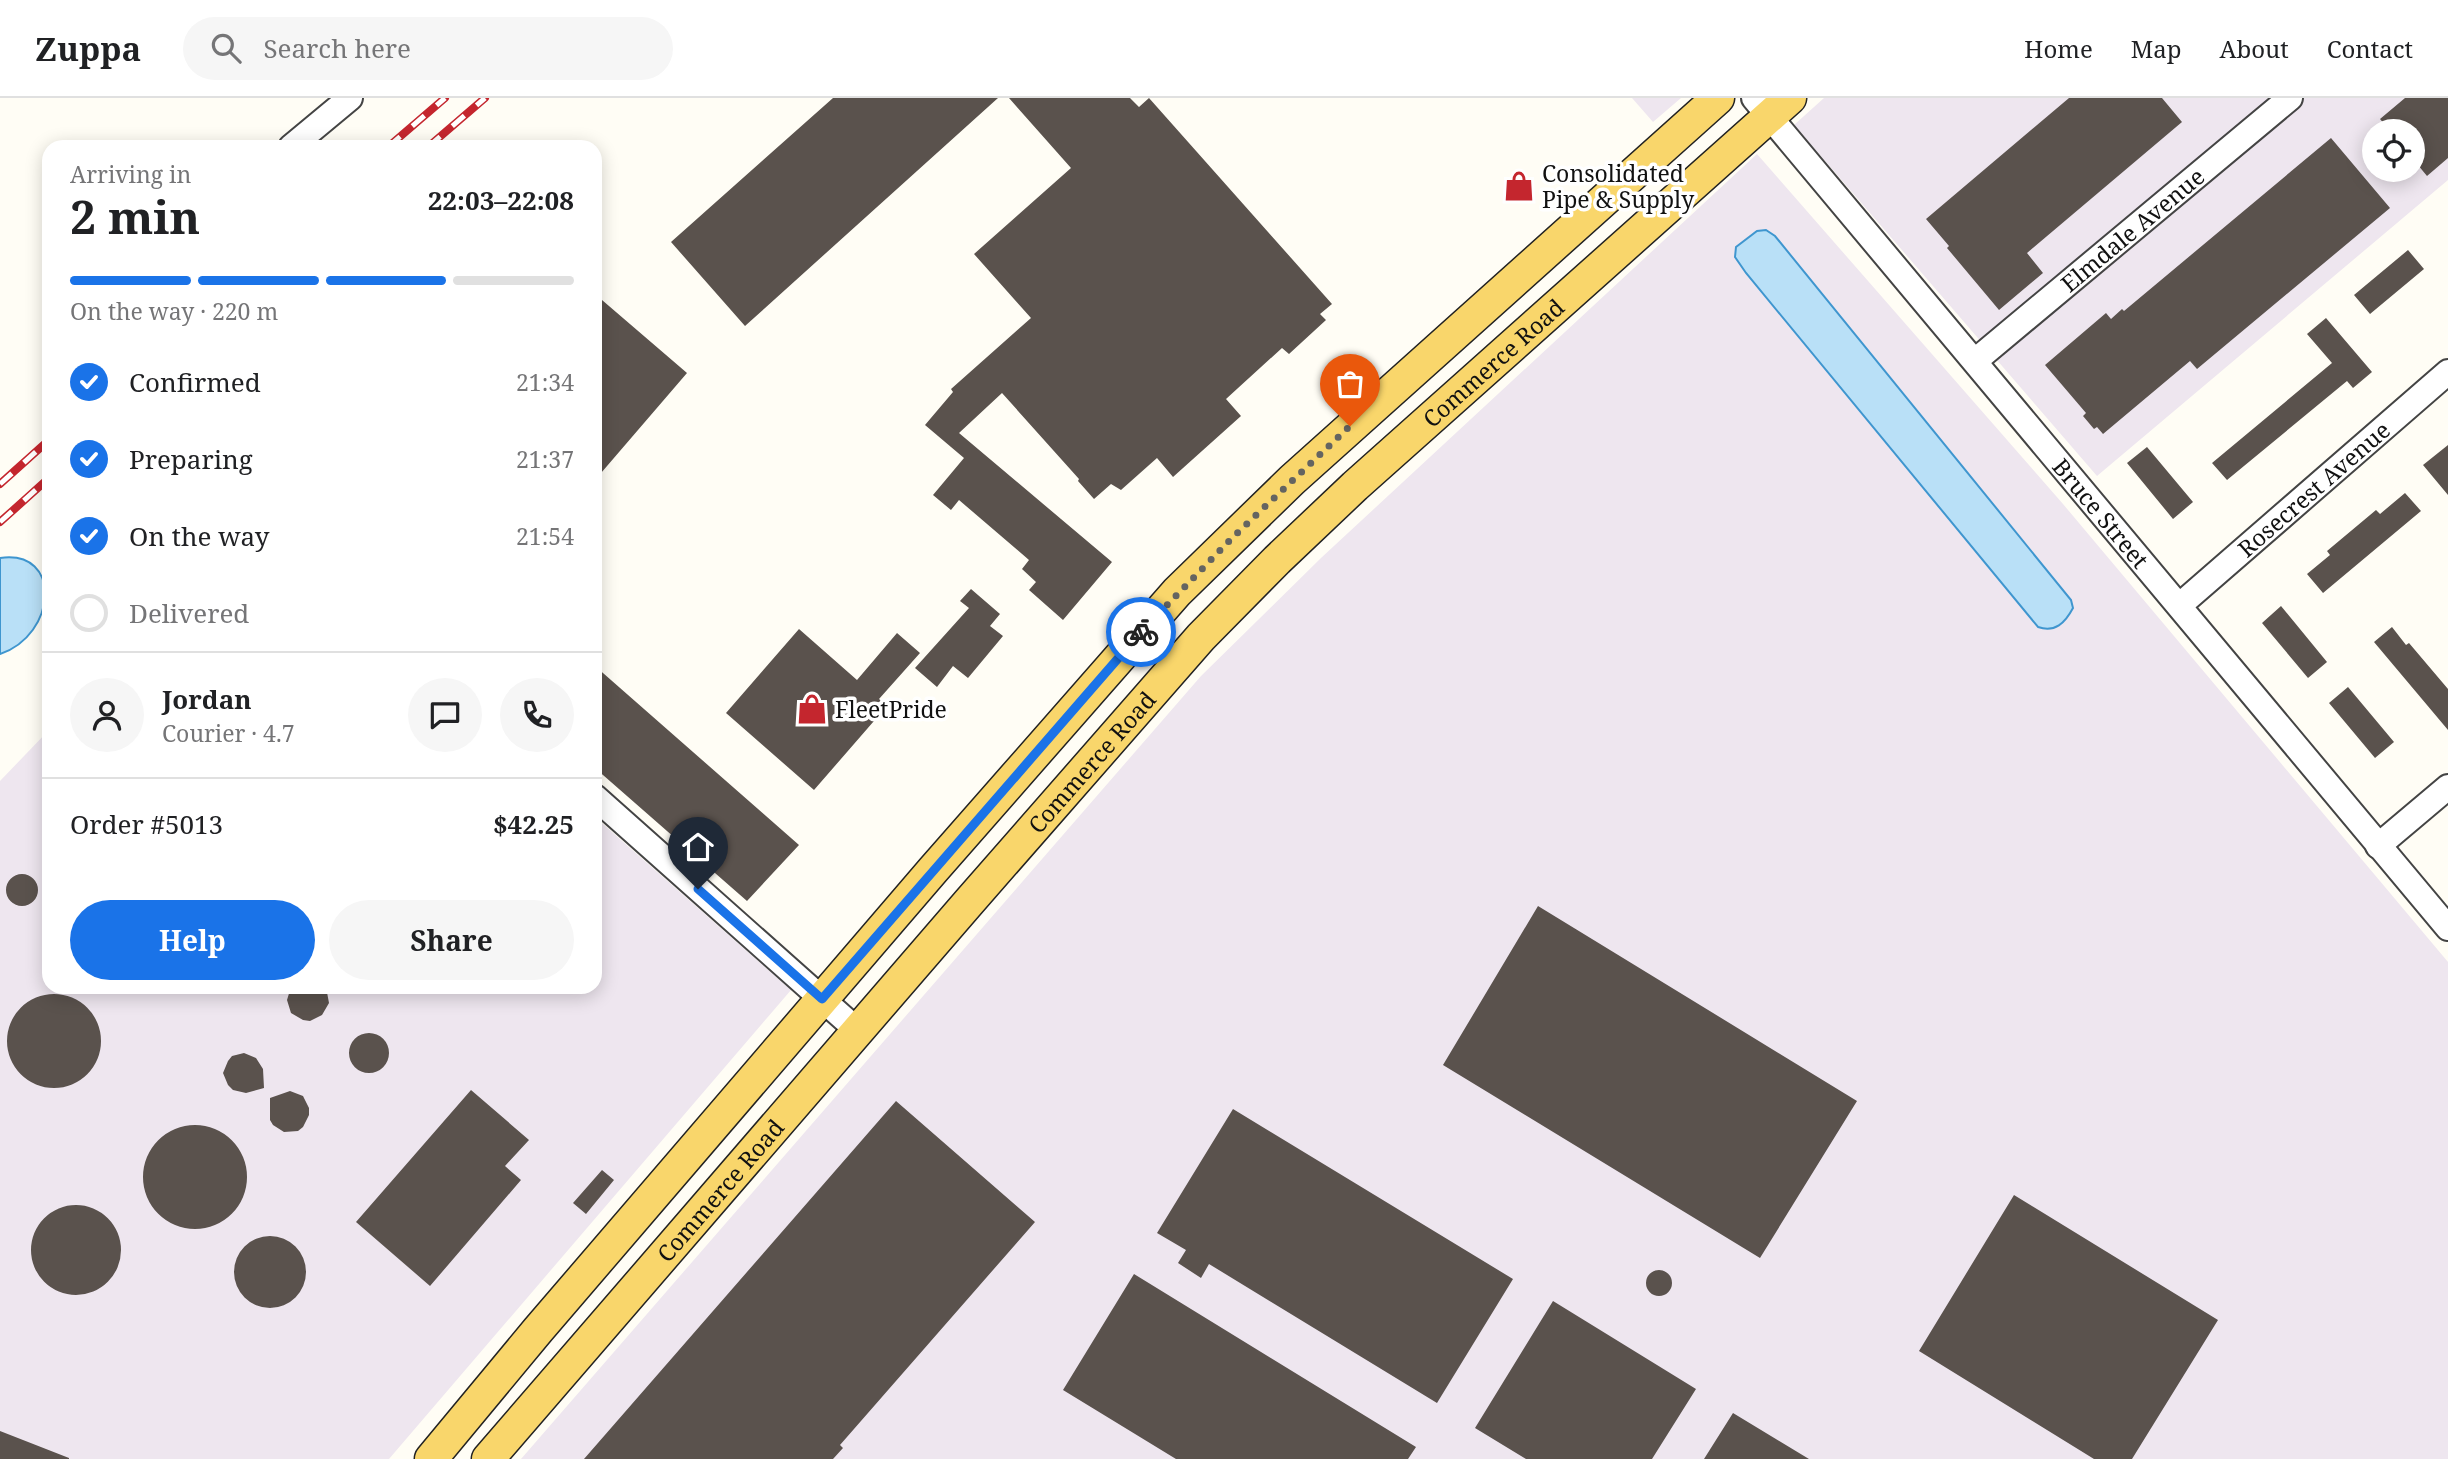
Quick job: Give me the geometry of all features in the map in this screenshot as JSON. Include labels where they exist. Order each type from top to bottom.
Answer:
[{"type":"main road","name":"Commerce Road","points":[[431,1459],[529,1340],[822,999],[1135,639],[1196,573],[1321,453],[1718,98]]},
{"type":"main road","name":"Commerce Road","points":[[488,1459],[1176,664],[1268,569],[1364,478],[1771,104]]},
{"type":"street","points":[[299,140],[350,98]]},
{"type":"street","name":"Elmdale Avenue","points":[[1975,361],[2290,98]]},
{"type":"street","name":"Bruce Street","points":[[1771,104],[1975,361],[2448,928]]},
{"type":"street","name":"Rosecrest Avenue","points":[[2180,605],[2448,372]]},
{"type":"street","points":[[2378,846],[2448,787]]},
{"type":"street","points":[[602,803],[858,1031]]},
{"type":"shaded area","points":[[1632,98],[1681,98],[1653,122]]},
{"type":"shaded area","points":[[1824,98],[2448,98],[2448,180],[2097,476],[1794,125]]},
{"type":"shaded area","points":[[1757,154],[2063,504],[2448,962],[2448,1459],[521,1459],[1201,676],[1321,558]]},
{"type":"shaded area","points":[[42,737],[42,994],[602,994],[602,823],[791,990],[389,1459],[0,1459],[0,781]]},
{"type":"water","points":[[1766,230],[1775,236],[2071,600],[2073,608],[2059,625],[2050,629],[2038,627],[1746,273],[1735,257],[1736,247],[1757,231]]},
{"type":"water","points":[[0,558],[20,559],[35,567],[42,578],[42,613],[33,630],[19,644],[0,654]]},
{"type":"building","points":[[833,98],[998,98],[745,326],[671,242]]},
{"type":"building","points":[[1009,98],[1130,98],[1139,107],[1149,98],[1332,304],[1320,314],[1326,320],[1289,354],[1282,348],[1226,399],[1241,416],[1173,477],[1157,458],[1121,490],[1111,484],[1094,499],[1002,393],[959,433],[1112,562],[1063,620],[1029,590],[1036,582],[1022,569],[1029,560],[959,500],[951,510],[933,495],[964,458],[925,425],[953,392],[951,389],[1031,318],[974,254],[1071,168]]},
{"type":"building","points":[[2069,98],[2162,98],[2182,122],[2027,253],[2043,273],[1999,310],[1926,219]]},
{"type":"building","points":[[2405,98],[2448,98],[2448,158],[2427,176],[2425,119],[2380,119]]},
{"type":"building","points":[[2331,138],[2362,175],[2362,182],[2368,182],[2390,208],[2197,369],[2190,361],[2103,434],[2097,427],[2094,429],[2083,416],[2086,413],[2045,365],[2106,313],[2111,319],[2122,309],[2124,311]]},
{"type":"building","points":[[2408,250],[2424,269],[2370,314],[2354,295]]},
{"type":"building","points":[[602,300],[687,373],[602,472]]},
{"type":"building","points":[[2326,318],[2372,372],[2353,388],[2347,381],[2227,480],[2212,463],[2332,363],[2307,334]]},
{"type":"building","points":[[2448,445],[2448,495],[2423,465]]},
{"type":"building","points":[[2147,447],[2193,502],[2173,519],[2127,463]]},
{"type":"building","points":[[2405,493],[2421,511],[2323,593],[2307,574],[2330,555],[2327,551],[2376,510],[2380,514]]},
{"type":"building","points":[[971,589],[1000,614],[990,626],[1003,636],[968,678],[953,666],[937,687],[915,668],[969,608],[960,601]]},
{"type":"building","points":[[2281,606],[2327,662],[2308,678],[2262,623]]},
{"type":"building","points":[[2392,627],[2448,689],[2448,730],[2374,642]]},
{"type":"building","points":[[799,629],[857,680],[897,633],[920,653],[879,699],[887,706],[814,790],[726,713]]},
{"type":"building","points":[[602,672],[799,845],[747,901],[602,774]]},
{"type":"building","points":[[2348,687],[2394,742],[2375,758],[2329,703]]},
{"type":"building","points":[[22,874],[33,879],[38,890],[33,901],[22,906],[11,901],[6,890],[11,879]]},
{"type":"building","points":[[1538,906],[1857,1101],[1760,1258],[1443,1065]]},
{"type":"building","points":[[54,994],[72,997],[87,1008],[98,1023],[101,1041],[98,1059],[87,1074],[72,1085],[54,1088],[36,1085],[21,1074],[10,1059],[7,1041],[10,1023],[21,1008],[36,997]]},
{"type":"building","points":[[289,994],[327,994],[329,1003],[322,1015],[310,1021],[291,1013],[287,1000]]},
{"type":"building","points":[[369,1033],[383,1039],[389,1053],[383,1067],[369,1073],[355,1067],[349,1053],[355,1039]]},
{"type":"building","points":[[244,1053],[256,1058],[263,1069],[264,1088],[246,1093],[233,1090],[228,1085],[223,1073],[228,1061],[232,1056]]},
{"type":"building","points":[[471,1090],[529,1140],[505,1166],[521,1180],[430,1286],[356,1222]]},
{"type":"building","points":[[290,1091],[303,1096],[309,1108],[309,1115],[298,1131],[284,1132],[270,1120],[270,1098]]},
{"type":"building","points":[[896,1101],[1035,1222],[840,1445],[843,1448],[833,1459],[584,1459]]},
{"type":"building","points":[[1233,1109],[1513,1279],[1437,1403],[1209,1264],[1201,1278],[1178,1263],[1186,1250],[1157,1233]]},
{"type":"building","points":[[195,1125],[215,1129],[232,1140],[243,1157],[247,1177],[243,1197],[232,1214],[215,1225],[195,1229],[175,1225],[158,1214],[147,1197],[143,1177],[147,1157],[158,1140],[175,1129]]},
{"type":"building","points":[[602,1170],[614,1180],[586,1214],[573,1203]]},
{"type":"building","points":[[2014,1195],[2218,1320],[2132,1459],[2094,1459],[1919,1351]]},
{"type":"building","points":[[76,1205],[93,1208],[108,1218],[118,1233],[121,1250],[118,1267],[108,1282],[93,1292],[76,1295],[59,1292],[44,1282],[34,1267],[31,1250],[34,1233],[44,1218],[59,1208]]},
{"type":"building","points":[[270,1236],[284,1239],[296,1246],[303,1258],[306,1272],[303,1286],[296,1298],[284,1305],[270,1308],[256,1305],[244,1298],[237,1286],[234,1272],[237,1258],[244,1246],[256,1239]]},
{"type":"building","points":[[1659,1270],[1668,1274],[1672,1283],[1668,1292],[1659,1296],[1650,1292],[1646,1283],[1650,1274]]},
{"type":"building","points":[[1134,1274],[1416,1447],[1408,1459],[1176,1459],[1063,1390]]},
{"type":"building","points":[[1553,1301],[1696,1389],[1652,1459],[1526,1459],[1475,1428]]},
{"type":"building","points":[[1733,1413],[1809,1459],[1704,1459]]},
{"type":"building","points":[[0,1431],[69,1458],[69,1459],[0,1459]]},
{"type":"railway","points":[[396,140],[445,98]]},
{"type":"railway","points":[[436,140],[485,98]]},
{"type":"railway","points":[[0,484],[42,446]]},
{"type":"railway","points":[[0,522],[42,484]]},
{"type":"way so far","points":[[1141,632],[1233,537],[1350,426]]},
{"type":"place","name":"Consolidated Pipe & Supply","points":[[1519,186]]},
{"type":"place","name":"FleetPride","points":[[812,709]]},
{"type":"route","points":[[698,889],[822,999],[1141,632]]}]
